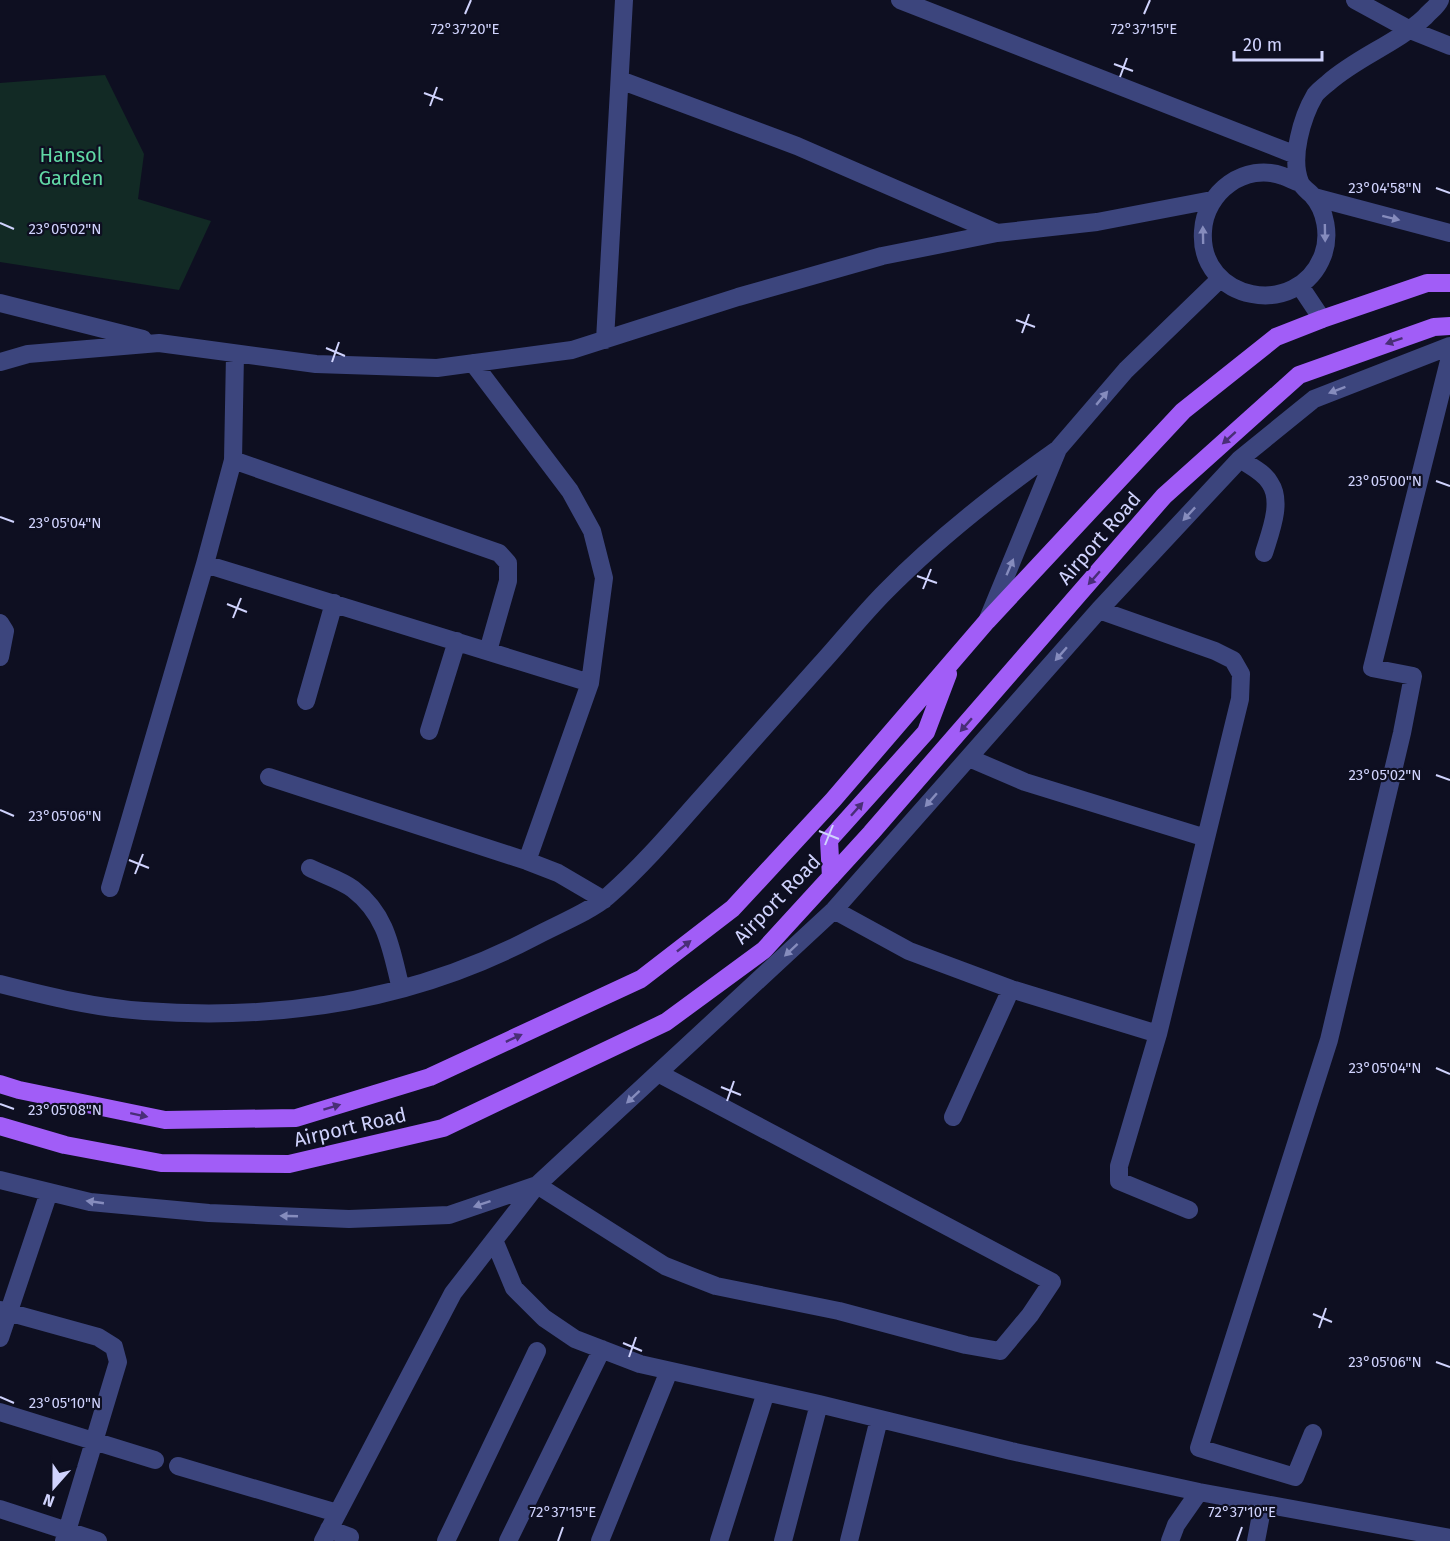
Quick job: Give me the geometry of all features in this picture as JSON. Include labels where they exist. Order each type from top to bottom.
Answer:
[{"type":"main road","name":"Airport Road","points":[[0,1084],[19,1090],[165,1120],[296,1118],[430,1077],[641,979],[733,908],[833,800],[987,621],[1183,411],[1276,337],[1426,283],[1450,283]]},
{"type":"main road","name":"Airport Road","points":[[0,1126],[65,1144],[161,1163],[289,1164],[442,1128],[666,1022],[764,950],[871,833],[1164,496],[1299,375],[1434,327],[1450,326]]},
{"type":"main road","points":[[831,877],[829,840],[926,732],[952,662]]},
{"type":"street","points":[[605,340],[624,0]]},
{"type":"street","points":[[900,0],[1296,155]]},
{"type":"street","points":[[1355,0],[1410,30],[1450,46]]},
{"type":"street","points":[[1300,183],[1296,155],[1299,129],[1316,94],[1338,74],[1410,30],[1440,0]]},
{"type":"street","points":[[620,80],[797,146],[996,233]]},
{"type":"street","points":[[1262,173],[1282,175],[1300,183],[1314,197],[1323,215],[1327,234],[1323,254],[1314,272],[1300,286],[1281,294],[1259,296],[1238,291],[1220,279],[1208,261],[1202,240],[1204,218],[1212,201],[1225,186],[1242,176],[1262,173]]},
{"type":"street","points":[[1314,197],[1450,233]]},
{"type":"street","points":[[0,303],[159,343],[316,364],[437,368],[572,350],[738,297],[882,256],[996,233],[1097,222],[1212,201]]},
{"type":"street","points":[[0,984],[63,999],[141,1011],[213,1014],[288,1011],[352,1002],[439,978],[510,950],[604,900],[651,855],[884,592],[944,536],[1005,486],[1058,449],[1126,370],[1220,279]]},
{"type":"street","points":[[1300,286],[1322,319]]},
{"type":"street","points":[[0,362],[28,354],[159,343]]},
{"type":"street","points":[[330,1528],[453,1293],[537,1185],[834,910],[1099,610],[1240,459],[1314,399],[1450,346]]},
{"type":"street","points":[[110,888],[205,564],[233,460],[235,354]]},
{"type":"street","points":[[1313,1433],[1295,1477],[1199,1448],[1329,1040],[1402,733],[1413,676],[1372,668],[1450,357]]},
{"type":"street","points":[[473,363],[570,491],[591,531],[604,578],[590,683],[527,861]]},
{"type":"street","points":[[987,621],[1058,449]]},
{"type":"street","points":[[1240,459],[1260,472],[1270,482],[1273,490],[1275,515],[1264,553]]},
{"type":"street","points":[[233,460],[499,553],[508,563],[508,581],[488,651]]},
{"type":"street","points":[[205,564],[590,683]]},
{"type":"street","points":[[306,701],[334,603]]},
{"type":"street","points":[[1099,610],[1215,651],[1233,660],[1241,674],[1240,699],[1158,1034],[1119,1166],[1119,1181],[1189,1210]]},
{"type":"street","points":[[0,623],[5,631],[0,657]]},
{"type":"street","points":[[429,731],[457,641]]},
{"type":"street","points":[[969,758],[1025,782],[1206,837]]},
{"type":"street","points":[[269,777],[527,861],[558,873],[604,900]]},
{"type":"street","points":[[310,868],[352,888],[371,906],[386,929],[401,989]]},
{"type":"street","points":[[834,910],[909,951],[1011,989],[1158,1034]]},
{"type":"street","points":[[953,1117],[1011,989]]},
{"type":"street","points":[[537,1185],[665,1266],[716,1286],[838,1311],[966,1345],[1000,1351],[1030,1315],[1052,1282],[658,1073]]},
{"type":"street","points":[[0,1180],[90,1202],[208,1213],[349,1219],[449,1215],[537,1185]]},
{"type":"street","points":[[0,1338],[4,1311],[49,1192]]},
{"type":"street","points":[[494,1240],[514,1288],[544,1318],[575,1339],[640,1364],[819,1404],[1011,1451],[1199,1492],[1450,1538]]},
{"type":"street","points":[[4,1311],[98,1337],[114,1347],[118,1362],[65,1536]]},
{"type":"street","points":[[508,1541],[602,1349]]},
{"type":"street","points":[[446,1541],[537,1351]]},
{"type":"street","points":[[600,1541],[669,1371]]},
{"type":"street","points":[[719,1541],[766,1392]]},
{"type":"street","points":[[783,1541],[819,1404]]},
{"type":"street","points":[[0,1412],[155,1460]]},
{"type":"street","points":[[849,1541],[879,1419]]},
{"type":"street","points":[[178,1466],[350,1537]]},
{"type":"street","points":[[1170,1541],[1176,1525],[1199,1492]]},
{"type":"street","points":[[1256,1541],[1263,1504]]},
{"type":"street","points":[[0,1509],[65,1536],[98,1541]]},
{"type":"green space","name":"Hansol Garden","points":[[105,75],[144,154],[138,199],[211,221],[179,290],[0,262],[0,83]]}]
